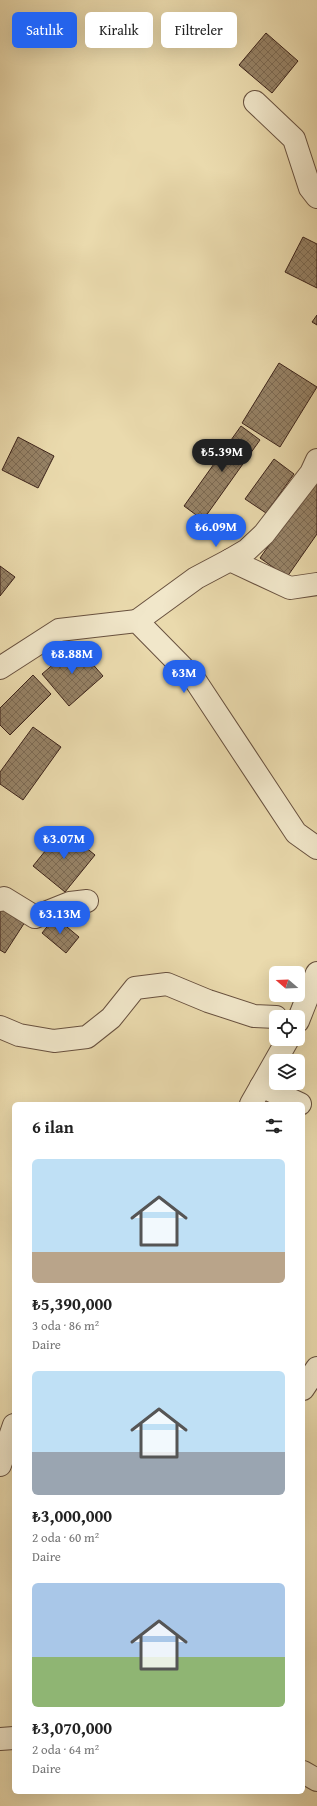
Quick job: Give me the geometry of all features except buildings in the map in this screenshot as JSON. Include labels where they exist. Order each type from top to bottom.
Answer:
[{"type":"street","points":[[255,102],[294,139],[310,188],[317,197]]},
{"type":"street","points":[[0,668],[59,630],[138,621],[196,578],[247,550],[264,534],[311,473],[317,460]]},
{"type":"street","points":[[230,560],[290,588],[317,584]]},
{"type":"street","points":[[138,621],[195,680],[296,833],[317,848]]},
{"type":"street","points":[[0,900],[4,898],[35,916],[70,903],[87,901]]},
{"type":"street","points":[[302,1010],[317,974]]},
{"type":"street","points":[[0,1028],[19,1035],[54,1040],[87,1037],[111,1018],[135,988],[167,984],[254,1016],[269,1017]]},
{"type":"street","points":[[284,1046],[256,1095],[290,1102]]},
{"type":"street","points":[[305,1107],[317,1112]]},
{"type":"street","points":[[305,1386],[317,1368]]},
{"type":"street","points":[[0,1465],[12,1431]]},
{"type":"street","points":[[0,1738],[12,1738]]},
{"type":"street","points":[[305,1773],[317,1780]]}]
